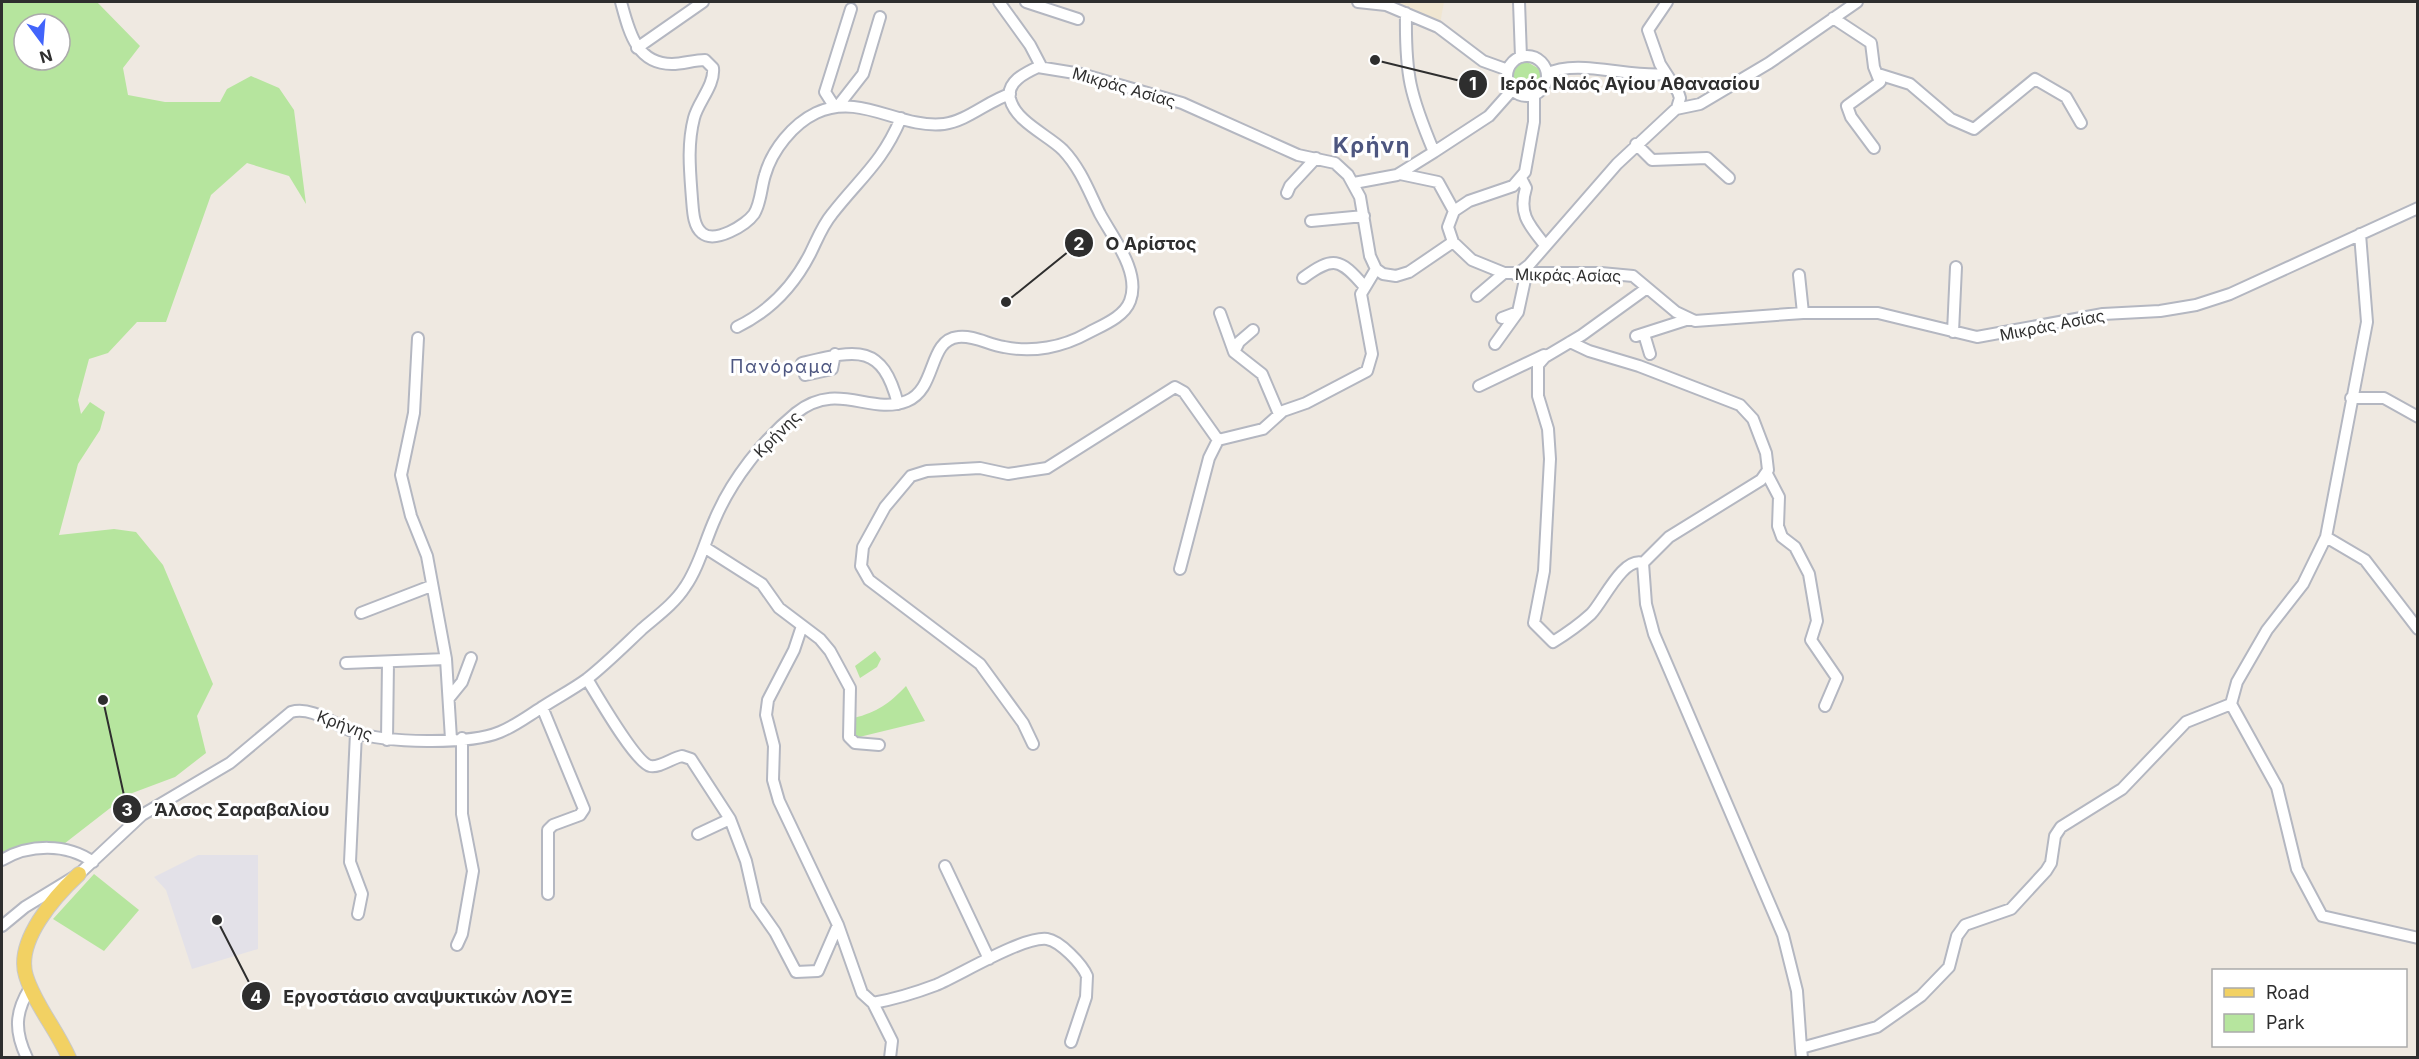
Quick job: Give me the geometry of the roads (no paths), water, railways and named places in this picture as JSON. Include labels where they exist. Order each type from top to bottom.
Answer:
[{"type":"main road","points":[[69,1058],[30,988],[24,965],[26,951],[49,905],[79,874]]},
{"type":"street","points":[[621,2],[637,48],[648,59],[670,64],[705,60],[713,68],[712,80],[694,117],[690,161],[695,219],[700,231],[707,236],[725,233],[749,220],[758,205],[768,164],[781,144],[805,120],[836,106],[863,74],[880,17]]},
{"type":"street","points":[[637,48],[703,2]]},
{"type":"street","points":[[802,363],[836,354],[865,354],[878,359],[892,382],[898,404],[913,398],[923,387],[929,377],[940,345],[945,341],[961,336],[1001,347],[1024,349],[1052,347],[1069,342],[1117,316],[1130,301],[1132,284],[1126,261],[1082,175],[1063,150],[1019,114],[1011,102],[1010,94],[1017,79],[1041,66],[1030,45],[1001,2]]},
{"type":"street","points":[[1026,2],[1078,19]]},
{"type":"street","points":[[1358,2],[1381,3],[1438,27],[1483,61],[1508,70]]},
{"type":"street","points":[[1519,2],[1521,57]]},
{"type":"street","points":[[1667,2],[1648,30],[1666,74],[1680,96],[1676,109]]},
{"type":"street","points":[[1495,344],[1518,312],[1521,275],[1636,144],[1676,109],[1700,104],[1769,63],[1857,2]]},
{"type":"street","points":[[851,9],[825,92],[836,106],[857,107],[901,118],[940,124],[951,123],[1010,94]]},
{"type":"street","points":[[1406,13],[1405,46],[1410,91],[1434,152]]},
{"type":"street","points":[[1833,18],[1872,43],[1874,67],[1880,82],[1847,106],[1851,117],[1874,148]]},
{"type":"street","points":[[1521,57],[1538,59],[1547,74],[1544,86],[1534,94],[1521,95],[1508,82],[1508,70],[1513,62],[1521,57]]},
{"type":"street","name":"Μικράς Ασίας","points":[[1041,66],[1081,74],[1182,103],[1298,155],[1338,165],[1354,183],[1360,197],[1370,254],[1376,269]]},
{"type":"street","points":[[1547,74],[1558,68],[1571,67],[1633,75],[1666,74]]},
{"type":"street","points":[[1878,74],[1910,84],[1951,119],[1974,129],[2035,79],[2066,96],[2081,123]]},
{"type":"street","points":[[1354,183],[1400,174],[1489,116],[1513,89]]},
{"type":"street","points":[[1180,569],[1209,458],[1218,440],[1263,429],[1278,414],[1367,371],[1372,354],[1368,340],[1368,323],[1361,302],[1364,286],[1376,269],[1386,275],[1402,275],[1453,242],[1448,227],[1454,211],[1469,201],[1513,186],[1521,178],[1525,172],[1533,122],[1534,94]]},
{"type":"street","points":[[737,327],[774,304],[796,278],[824,224],[878,162],[901,118]]},
{"type":"street","points":[[1636,144],[1652,160],[1706,157],[1729,178]]},
{"type":"street","points":[[1287,193],[1290,186],[1316,158]]},
{"type":"street","points":[[1400,174],[1438,182],[1454,211]]},
{"type":"street","points":[[1521,178],[1526,184],[1522,202],[1527,220],[1545,245]]},
{"type":"street","name":"Μικράς Ασίας","points":[[1453,242],[1472,260],[1504,273],[1628,275],[1689,319],[1712,321],[1803,313],[1878,313],[1977,337],[2103,314],[2160,311],[2196,305],[2230,294],[2418,208]]},
{"type":"street","points":[[1311,221],[1364,216]]},
{"type":"street","points":[[2360,234],[2367,322],[2326,537],[2303,584],[2267,630],[2237,682],[2231,704],[2277,787],[2297,869],[2322,916],[2418,938]]},
{"type":"street","points":[[1303,278],[1324,263],[1337,263],[1349,268],[1364,286]]},
{"type":"street","points":[[1953,332],[1956,267]]},
{"type":"street","points":[[1477,296],[1504,273]]},
{"type":"street","points":[[1799,275],[1803,313]]},
{"type":"street","points":[[1479,386],[1550,354],[1647,288]]},
{"type":"street","points":[[1502,318],[1518,312]]},
{"type":"street","points":[[1220,313],[1234,352],[1262,374],[1278,414]]},
{"type":"street","points":[[1650,354],[1640,335],[1689,319]]},
{"type":"street","points":[[1234,352],[1239,342],[1253,330]]},
{"type":"street","points":[[418,338],[414,413],[401,475],[411,516],[427,556],[446,659],[449,698],[456,738],[462,814],[472,871],[462,934],[457,945]]},
{"type":"street","points":[[1570,342],[1589,351],[1639,366],[1740,405],[1755,423],[1766,453],[1767,474],[1779,498],[1778,526],[1782,537],[1795,547],[1809,574],[1817,621],[1811,640],[1837,678],[1825,706]]},
{"type":"street","points":[[805,375],[832,369],[836,354]]},
{"type":"street","points":[[1550,354],[1540,363],[1536,374],[1539,401],[1548,429],[1550,459],[1545,571],[1535,624],[1550,641],[1554,642],[1593,612],[1623,571],[1636,562],[1643,563]]},
{"type":"street","points":[[1033,744],[1023,723],[980,664],[865,575],[861,561],[863,547],[885,507],[907,479],[921,472],[985,468],[1008,474],[1047,468],[1175,387],[1184,392],[1218,440]]},
{"type":"street","name":"Κρήνης","points":[[93,861],[142,815],[230,763],[284,717],[301,710],[356,733],[387,740],[489,736],[504,731],[587,679],[675,600],[686,586],[730,488],[777,430],[797,412],[822,399],[838,398],[898,404]]},
{"type":"street","points":[[2351,398],[2384,398],[2418,417]]},
{"type":"street","points":[[1643,563],[1669,537],[1767,474]]},
{"type":"street","points":[[2326,537],[2365,560],[2418,629]]},
{"type":"street","points":[[704,548],[762,584],[779,608],[820,639],[847,678],[851,696],[849,737],[855,743],[879,745]]},
{"type":"street","points":[[1643,563],[1647,608],[1654,634],[1733,815],[1789,954],[1797,991],[1802,1053],[1877,1027],[1921,996],[1949,967],[1956,939],[1962,928],[2011,909],[2046,871],[2051,863],[2055,836],[2061,827],[2117,793],[2186,722],[2231,704]]},
{"type":"street","points":[[361,613],[431,586]]},
{"type":"street","points":[[802,626],[794,650],[766,708],[775,752],[774,788],[838,925],[862,993],[873,1003],[892,1041],[890,1058]]},
{"type":"street","points":[[449,698],[462,682],[471,658]]},
{"type":"street","points":[[346,663],[446,659]]},
{"type":"street","points":[[387,740],[388,662]]},
{"type":"street","points":[[587,679],[616,726],[645,763],[656,766],[682,756],[688,758],[730,819],[746,861],[756,905],[775,932],[796,972],[818,971],[838,925]]},
{"type":"street","points":[[542,707],[584,809],[580,815],[553,825],[548,830],[548,894]]},
{"type":"street","points":[[356,733],[350,862],[362,894],[358,914]]},
{"type":"street","points":[[698,834],[730,819]]},
{"type":"street","points":[[2,860],[35,849],[64,848],[83,854],[93,861],[79,874],[25,907],[2,926]]},
{"type":"street","points":[[945,866],[989,958]]},
{"type":"street","points":[[873,1003],[926,989],[989,958],[1045,939],[1054,942],[1086,973],[1088,984],[1071,1042]]},
{"type":"street","points":[[27,1058],[16,1025],[20,1006],[30,988]]},
{"type":"place","name":"Ιερός Ναός Αγίου Αθανασίου","points":[[1375,60]]},
{"type":"place","name":"Ο Αρίστος","points":[[1006,302]]},
{"type":"place","name":"Άλσος Σαραβαλίου","points":[[103,700]]},
{"type":"place","name":"Εργοστάσιο αναψυκτικών ΛΟΥΞ","points":[[217,920]]},
{"type":"district","name":"Κρήνη","points":[[1372,145]]},
{"type":"district","name":"Πανόραμα","points":[[782,367]]}]
